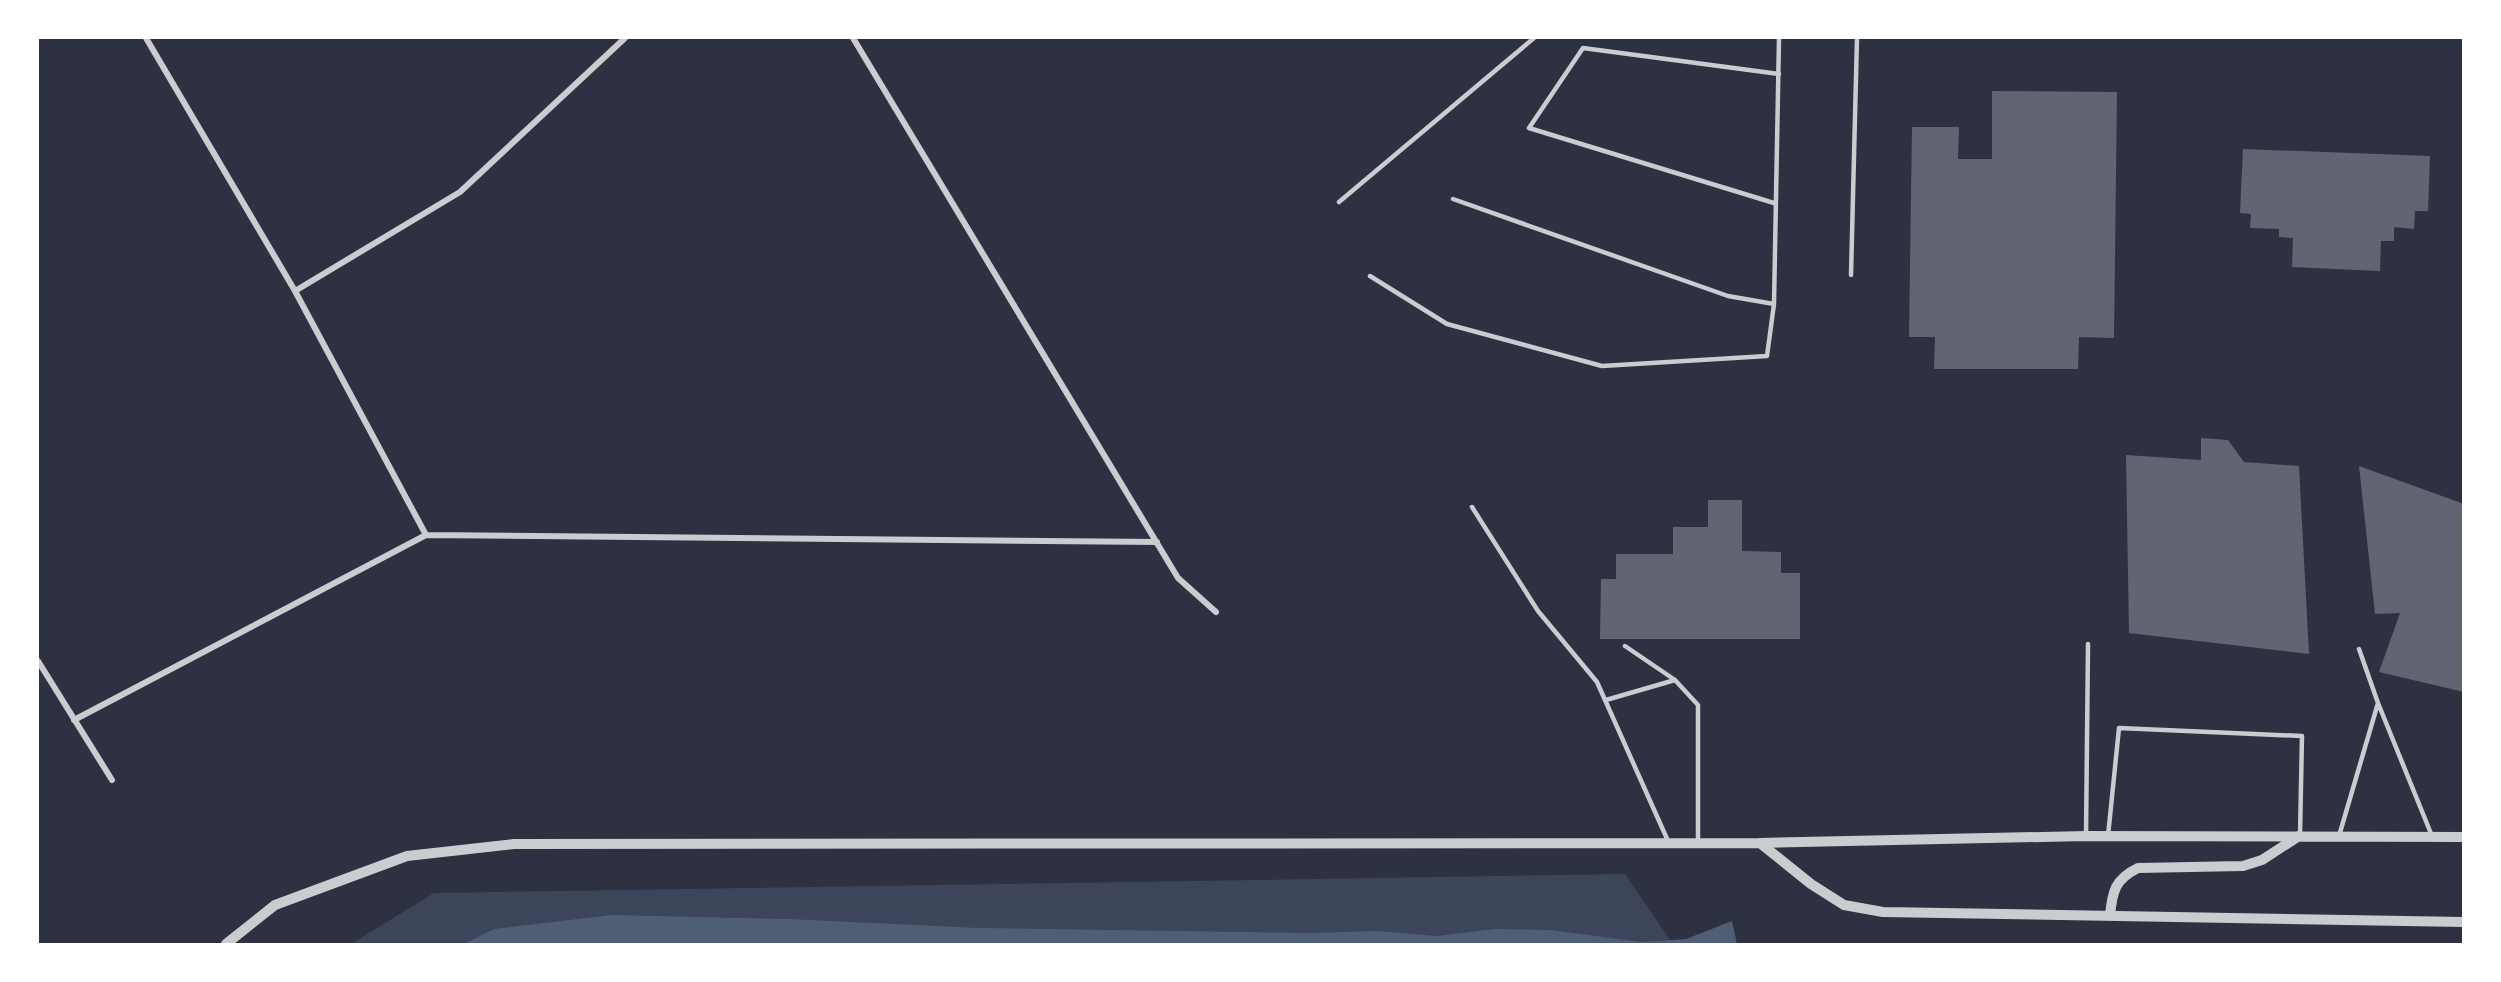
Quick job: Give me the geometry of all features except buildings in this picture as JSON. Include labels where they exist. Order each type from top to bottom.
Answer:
[{"type":"street","points":[[146,38],[295,291],[426,535]]},
{"type":"street","points":[[295,291],[460,192],[625,38]]},
{"type":"street","points":[[853,38],[1178,578],[1216,612]]},
{"type":"street","points":[[74,720],[426,535],[1157,542]]},
{"type":"street","points":[[38,661],[112,780]]},
{"type":"street","points":[[226,945],[275,905],[407,856],[514,844],[1760,843],[2085,836],[2463,837]]},
{"type":"street","points":[[2110,916],[2112,897],[2122,876],[2138,868],[2243,866],[2262,860],[2300,836]]},
{"type":"street","points":[[1760,843],[1811,884],[1844,905],[1883,912],[2463,922]]},
{"type":"lane","points":[[1340,202],[1534,38]]},
{"type":"lane","points":[[1370,276],[1447,324],[1602,366],[1767,356],[1774,304],[1774,203],[1779,38]]},
{"type":"lane","points":[[1851,275],[1857,38]]},
{"type":"lane","points":[[1774,203],[1529,128],[1583,48],[1779,74]]},
{"type":"lane","points":[[1453,199],[1728,296],[1774,304]]},
{"type":"lane","points":[[1472,507],[1538,611],[1597,682],[1669,843]]},
{"type":"lane","points":[[2085,836],[2088,644]]},
{"type":"lane","points":[[1625,646],[1675,680],[1698,705],[1698,843]]},
{"type":"lane","points":[[2359,649],[2378,703],[2432,836]]},
{"type":"lane","points":[[1606,700],[1675,680]]},
{"type":"lane","points":[[2339,837],[2378,703]]},
{"type":"lane","points":[[2108,836],[2119,728],[2302,736],[2300,836]]},
{"type":"shaded area","points":[[1625,874],[1673,944],[351,944],[434,893]]},
{"type":"shaded area","points":[[612,915],[789,919],[978,928],[1311,933],[1377,931],[1437,936],[1495,929],[1551,930],[1641,942],[1686,939],[1732,921],[1737,944],[464,944],[494,929]]}]
